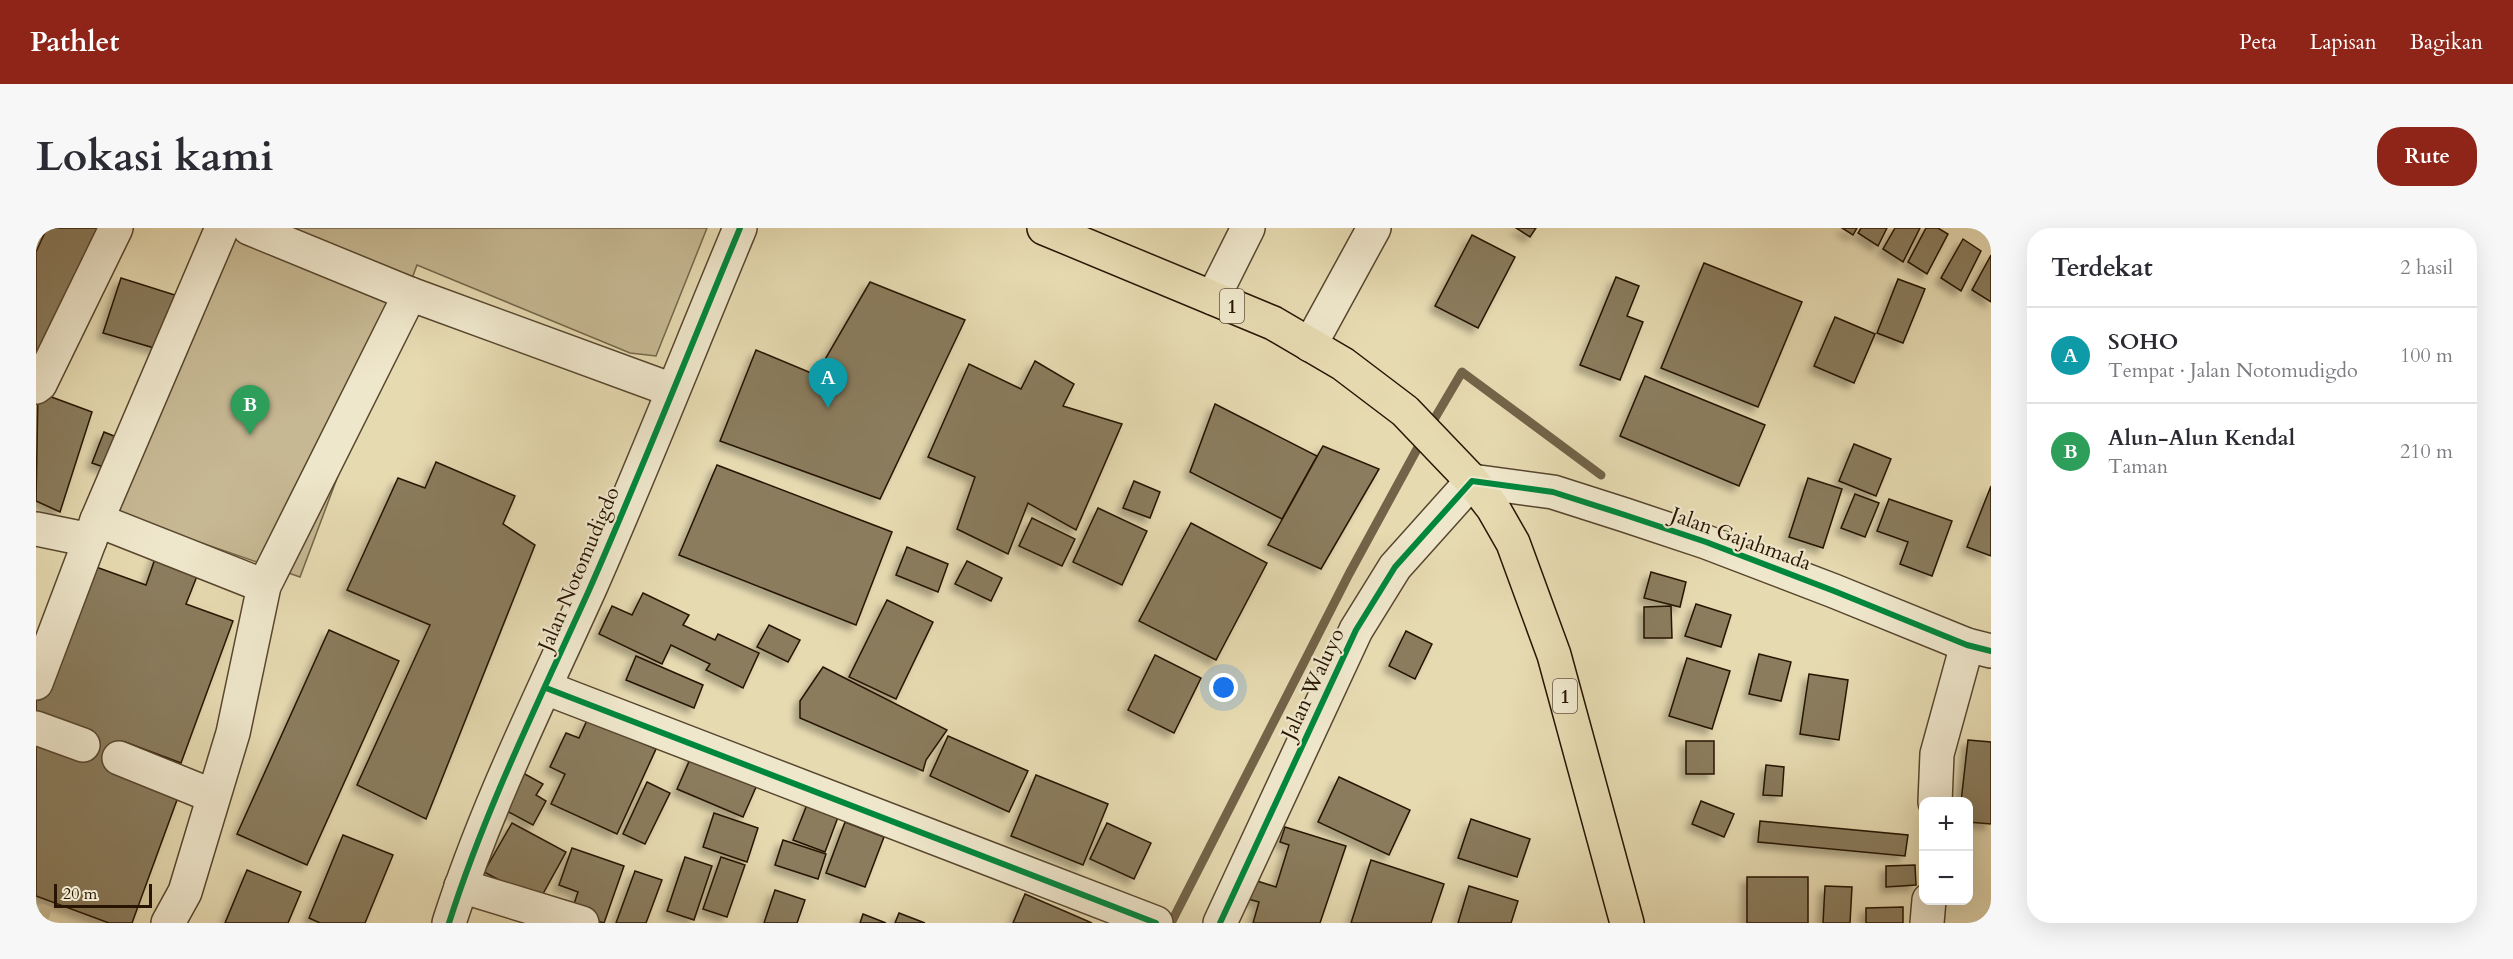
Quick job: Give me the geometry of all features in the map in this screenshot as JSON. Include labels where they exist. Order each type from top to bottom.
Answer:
[{"type":"highway","name":"1","points":[[1044,228],[1273,323],[1343,364],[1405,411],[1461,470],[1493,508],[1512,543],[1554,656],[1627,923]]},
{"type":"street","points":[[36,387],[40,384],[116,228]]},
{"type":"street","points":[[36,683],[93,530],[222,228]]},
{"type":"street","points":[[249,228],[411,294],[672,390]]},
{"type":"street","name":"Jalan Notomudigdo","points":[[449,923],[461,886],[521,735],[546,688],[740,228]]},
{"type":"street","points":[[1213,298],[1248,228]]},
{"type":"street","points":[[1310,345],[1374,228]]},
{"type":"street","points":[[168,923],[185,892],[233,733],[264,586],[411,294]]},
{"type":"street","name":"Jalan Gajahmada","points":[[1461,470],[1553,492],[1625,515],[1770,566],[1979,648]]},
{"type":"street","name":"Jalan Waluyo","points":[[1220,923],[1356,630],[1395,567],[1461,470]]},
{"type":"street","points":[[36,530],[93,530],[264,586]]},
{"type":"street","points":[[1935,797],[1938,754],[1979,648]]},
{"type":"street","points":[[546,688],[1141,920]]},
{"type":"street","points":[[36,728],[83,746]]},
{"type":"street","points":[[119,758],[213,796]]},
{"type":"street","points":[[461,886],[582,923]]},
{"type":"street","points":[[1927,923],[1929,905]]},
{"type":"shaded area","points":[[222,228],[707,228],[656,356],[630,353],[417,265],[300,577],[118,514]]},
{"type":"building","points":[[47,228],[104,228],[36,358],[36,252]]},
{"type":"building","points":[[1516,228],[1536,228],[1530,237]]},
{"type":"building","points":[[1842,228],[1857,228],[1853,235]]},
{"type":"building","points":[[1861,228],[1887,228],[1878,246],[1858,233]]},
{"type":"building","points":[[1895,228],[1920,228],[1903,262],[1883,249]]},
{"type":"building","points":[[1926,228],[1938,228],[1948,234],[1927,274],[1908,262]]},
{"type":"building","points":[[1472,235],[1515,257],[1478,328],[1435,306]]},
{"type":"building","points":[[1963,239],[1981,251],[1961,291],[1941,278]]},
{"type":"building","points":[[1991,255],[1991,302],[1972,290]]},
{"type":"building","points":[[1704,263],[1802,302],[1758,407],[1661,368]]},
{"type":"building","points":[[1616,277],[1639,286],[1627,316],[1643,322],[1620,380],[1580,365]]},
{"type":"building","points":[[121,278],[178,296],[161,350],[103,333]]},
{"type":"building","points":[[1898,279],[1925,289],[1903,343],[1877,333]]},
{"type":"building","points":[[870,282],[965,320],[880,499],[720,441],[756,350],[816,375]]},
{"type":"building","points":[[1835,317],[1875,334],[1854,383],[1814,366]]},
{"type":"building","points":[[1035,361],[1074,384],[1063,406],[1122,424],[1076,530],[1028,503],[1008,554],[957,529],[975,477],[928,457],[969,364],[1021,389]]},
{"type":"building","points":[[1645,376],[1765,425],[1739,486],[1620,436]]},
{"type":"building","points":[[38,392],[92,412],[60,512],[36,501]]},
{"type":"building","points":[[1215,404],[1317,456],[1282,519],[1190,472]]},
{"type":"building","points":[[104,432],[124,440],[112,470],[92,463]]},
{"type":"building","points":[[1854,444],[1891,459],[1876,496],[1839,481]]},
{"type":"building","points":[[1323,446],[1379,469],[1321,569],[1268,545]]},
{"type":"building","points":[[436,462],[515,496],[503,524],[535,545],[426,819],[357,785],[430,625],[347,590],[398,478],[425,488]]},
{"type":"building","points":[[717,465],[892,532],[856,625],[679,555]]},
{"type":"building","points":[[1808,478],[1842,489],[1823,548],[1789,537]]},
{"type":"building","points":[[1134,481],[1160,492],[1150,518],[1123,508]]},
{"type":"building","points":[[1991,486],[1991,556],[1967,547]]},
{"type":"building","points":[[1855,494],[1879,503],[1865,537],[1841,528]]},
{"type":"building","points":[[1889,499],[1952,521],[1932,576],[1900,564],[1908,542],[1877,531]]},
{"type":"building","points":[[1098,508],[1147,531],[1122,585],[1073,562]]},
{"type":"building","points":[[1032,518],[1075,539],[1062,566],[1019,546]]},
{"type":"building","points":[[1191,523],[1267,563],[1216,660],[1139,621]]},
{"type":"building","points":[[907,547],[948,564],[938,592],[896,575]]},
{"type":"building","points":[[158,550],[201,566],[186,604],[233,621],[181,763],[125,742],[117,766],[181,789],[132,923],[109,923],[36,896],[36,695],[85,563],[146,585]]},
{"type":"building","points":[[967,561],[1002,578],[991,601],[955,584]]},
{"type":"building","points":[[1651,572],[1686,582],[1680,607],[1644,598]]},
{"type":"building","points":[[643,593],[689,615],[683,625],[715,640],[718,634],[759,653],[743,688],[706,670],[710,664],[671,645],[662,664],[599,634],[612,606],[632,615]]},
{"type":"building","points":[[887,600],[933,622],[896,699],[849,677]]},
{"type":"building","points":[[1696,604],[1731,615],[1721,647],[1685,636]]},
{"type":"building","points":[[1671,606],[1672,638],[1644,638],[1644,607]]},
{"type":"building","points":[[769,625],[800,640],[788,662],[757,647]]},
{"type":"building","points":[[329,630],[399,661],[307,865],[237,834]]},
{"type":"building","points":[[1406,631],[1432,644],[1415,679],[1389,666]]},
{"type":"building","points":[[1759,654],[1791,662],[1781,701],[1749,694]]},
{"type":"building","points":[[1155,655],[1201,678],[1174,733],[1128,710]]},
{"type":"building","points":[[636,656],[703,685],[694,708],[626,680]]},
{"type":"building","points":[[1687,658],[1730,671],[1712,729],[1669,716]]},
{"type":"building","points":[[823,667],[947,730],[926,760],[923,771],[800,718],[800,701]]},
{"type":"building","points":[[1809,674],[1848,680],[1839,740],[1800,734]]},
{"type":"building","points":[[588,718],[656,749],[617,834],[551,804],[565,774],[550,767],[566,733],[579,738]]},
{"type":"building","points":[[948,736],[1028,771],[1009,812],[930,776]]},
{"type":"building","points":[[1968,740],[1991,742],[1991,824],[1973,822],[1973,797],[1962,797]]},
{"type":"building","points":[[1686,741],[1714,741],[1714,774],[1686,774]]},
{"type":"building","points":[[694,750],[760,778],[743,817],[677,789]]},
{"type":"building","points":[[1766,765],[1784,767],[1782,796],[1763,795]]},
{"type":"building","points":[[523,773],[543,784],[536,795],[546,801],[533,825],[503,809]]},
{"type":"building","points":[[1036,775],[1108,804],[1083,865],[1011,836]]},
{"type":"building","points":[[1339,777],[1410,810],[1389,855],[1318,822]]},
{"type":"building","points":[[647,782],[670,793],[645,844],[623,834]]},
{"type":"building","points":[[810,797],[841,809],[825,852],[793,840]]},
{"type":"building","points":[[1701,801],[1734,814],[1724,837],[1692,824]]},
{"type":"building","points":[[714,813],[758,828],[747,862],[703,847]]},
{"type":"building","points":[[1471,819],[1530,839],[1517,877],[1458,858]]},
{"type":"building","points":[[1760,821],[1908,835],[1905,856],[1758,842]]},
{"type":"building","points":[[845,822],[884,837],[865,887],[826,873]]},
{"type":"building","points":[[512,823],[566,852],[539,901],[484,872]]},
{"type":"building","points":[[1107,823],[1151,843],[1134,879],[1090,859]]},
{"type":"building","points":[[1285,827],[1346,846],[1320,923],[1253,923],[1259,902],[1248,899],[1254,880],[1276,887],[1289,845],[1280,842]]},
{"type":"building","points":[[343,835],[393,855],[365,923],[320,923],[309,918]]},
{"type":"building","points":[[783,840],[826,854],[818,879],[775,865]]},
{"type":"building","points":[[572,848],[624,866],[604,923],[571,913],[578,892],[559,885]]},
{"type":"building","points":[[685,857],[712,866],[694,920],[667,911]]},
{"type":"building","points":[[721,857],[745,865],[727,917],[703,909]]},
{"type":"building","points":[[1371,860],[1444,884],[1431,923],[1351,923]]},
{"type":"building","points":[[1915,865],[1916,885],[1886,887],[1886,866]]},
{"type":"building","points":[[247,870],[301,892],[288,923],[225,923]]},
{"type":"building","points":[[635,871],[662,880],[646,923],[616,923]]},
{"type":"building","points":[[1747,877],[1808,877],[1808,923],[1747,923]]},
{"type":"building","points":[[1469,886],[1518,901],[1511,923],[1458,923]]},
{"type":"building","points":[[1825,886],[1852,887],[1850,923],[1823,923]]},
{"type":"building","points":[[775,890],[805,900],[797,923],[764,923]]},
{"type":"building","points":[[1025,894],[1092,923],[1013,923]]},
{"type":"building","points":[[1903,907],[1903,923],[1866,923],[1866,908]]},
{"type":"building","points":[[899,913],[925,923],[895,923]]},
{"type":"building","points":[[863,914],[886,923],[860,923]]},
{"type":"waterway","points":[[1429,428],[1462,372],[1601,475]]},
{"type":"waterway","points":[[1171,923],[1349,574],[1422,440]]},
{"type":"tunnel","points":[[36,919],[47,923]]},
{"type":"cycle path","points":[[449,923],[497,795],[609,544],[740,228]]},
{"type":"cycle path","points":[[1220,923],[1356,630],[1395,567],[1472,481],[1553,492],[1625,515],[1706,542],[1967,645],[1991,651]]},
{"type":"cycle path","points":[[546,688],[1156,923]]},
{"type":"place","name":"SOHO","points":[[828,408]]},
{"type":"place","name":"Alun-Alun Kendal","points":[[250,435]]}]
